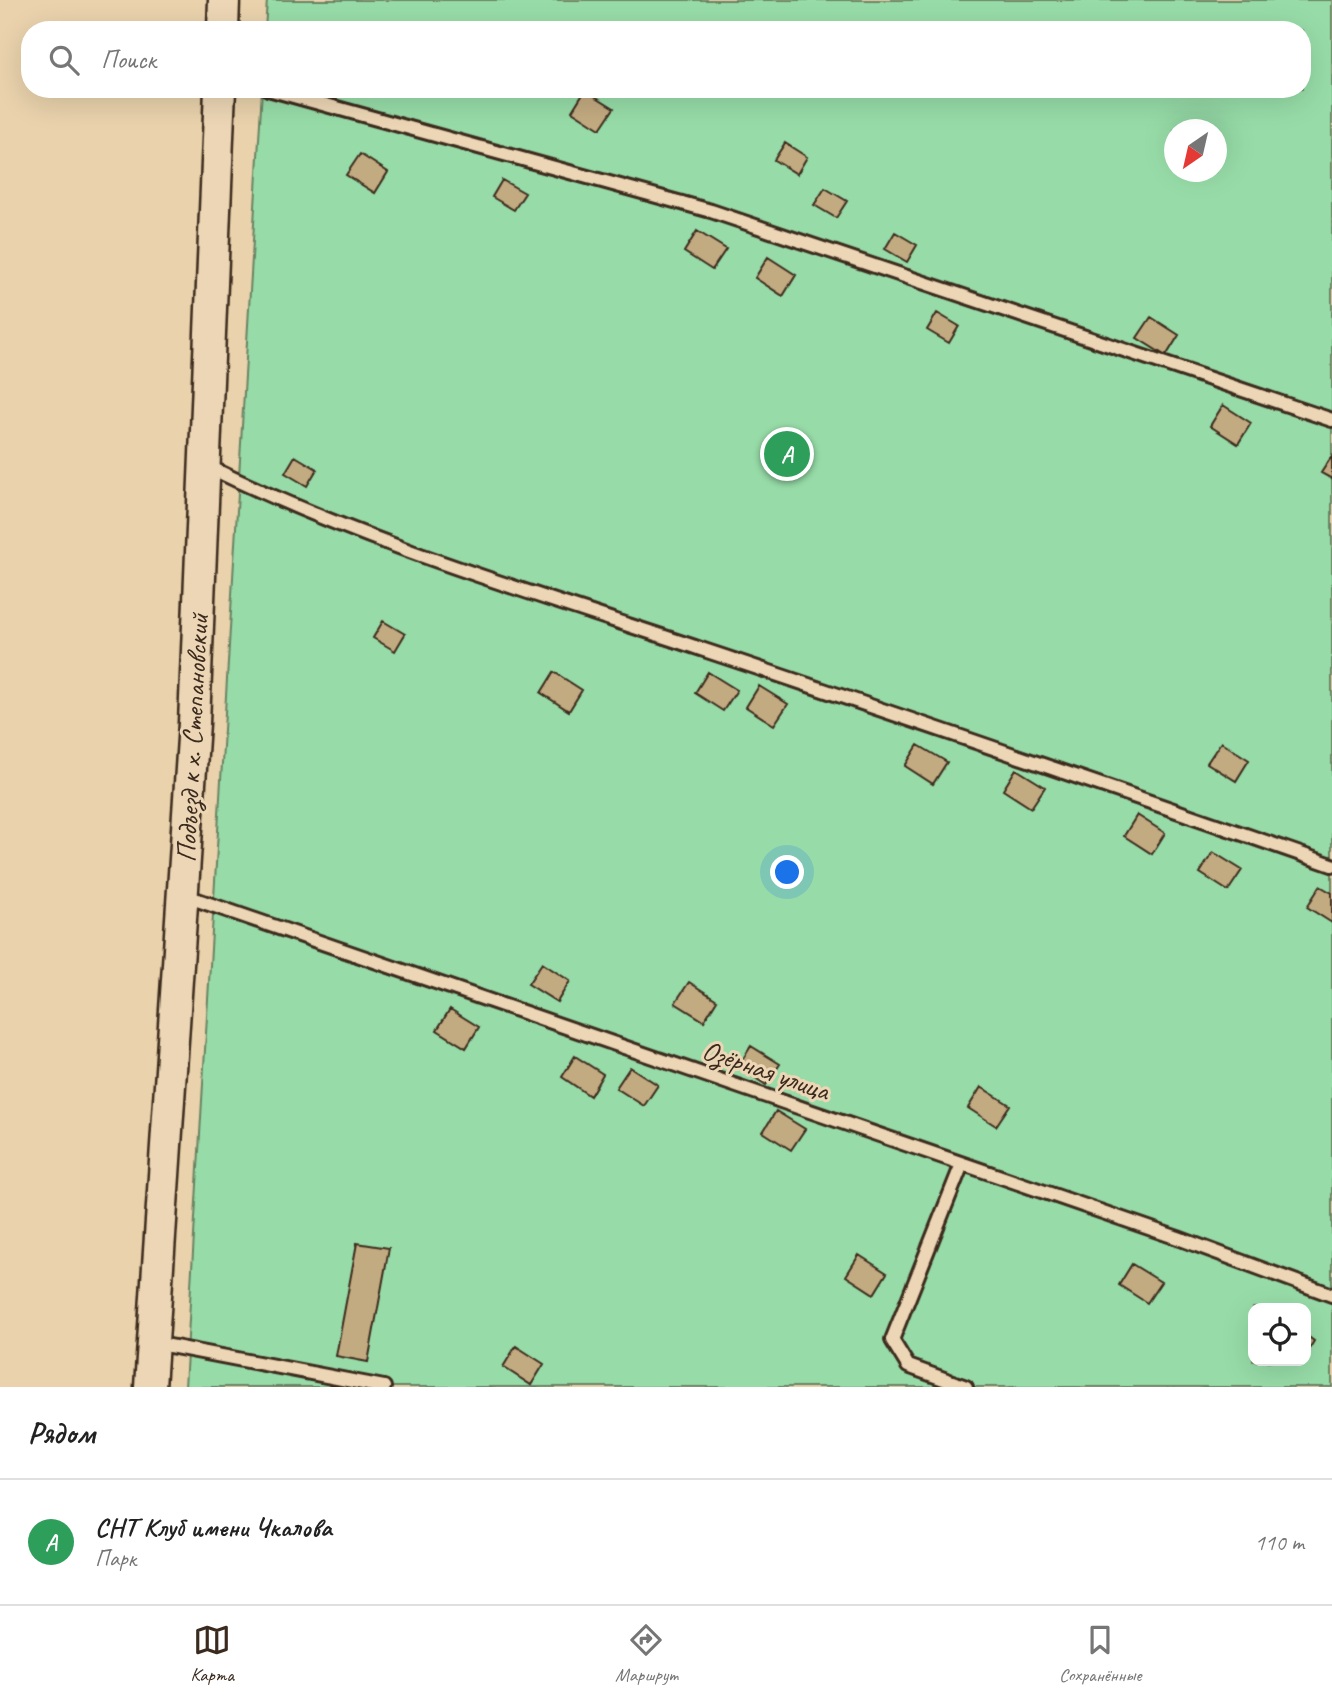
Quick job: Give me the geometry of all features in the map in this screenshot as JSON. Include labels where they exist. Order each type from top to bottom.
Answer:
[{"type":"street","points":[[223,21],[224,0]]},
{"type":"street","name":"Подъезд к х. Степановский","points":[[150,1387],[194,723],[220,98]]},
{"type":"lane","points":[[301,98],[711,211],[1332,421]]},
{"type":"lane","points":[[205,465],[278,501],[444,564],[973,740],[1332,865]]},
{"type":"lane","name":"Озёрная улица","points":[[183,895],[1178,1238],[1332,1296]]},
{"type":"lane","points":[[962,1164],[892,1340],[908,1366],[966,1387]]},
{"type":"lane","points":[[153,1343],[384,1387]]},
{"type":"green space","points":[[267,0],[1332,0],[1332,1387],[185,1387],[261,98],[1311,98],[1311,21],[266,21]]},
{"type":"building","points":[[580,98],[598,98],[614,108],[600,129],[572,111]]},
{"type":"building","points":[[785,143],[807,157],[797,174],[774,160]]},
{"type":"building","points":[[360,154],[388,172],[375,193],[346,175]]},
{"type":"building","points":[[502,180],[525,193],[514,210],[492,197]]},
{"type":"building","points":[[825,188],[847,201],[836,218],[814,205]]},
{"type":"building","points":[[697,231],[726,249],[712,270],[684,252]]},
{"type":"building","points":[[895,232],[917,245],[907,262],[885,249]]},
{"type":"building","points":[[768,257],[796,275],[783,296],[755,278]]},
{"type":"building","points":[[937,313],[959,326],[949,343],[927,330]]},
{"type":"building","points":[[1151,317],[1179,335],[1166,356],[1137,338]]},
{"type":"building","points":[[1223,405],[1251,423],[1238,444],[1210,426]]},
{"type":"building","points":[[295,456],[317,469],[307,486],[285,473]]},
{"type":"building","points":[[1332,456],[1332,479],[1321,473]]},
{"type":"building","points":[[383,621],[405,634],[395,651],[373,638]]},
{"type":"building","points":[[554,672],[582,690],[569,711],[541,693]]},
{"type":"building","points":[[708,672],[737,690],[723,711],[695,693]]},
{"type":"building","points":[[759,686],[788,704],[774,725],[746,707]]},
{"type":"building","points":[[1221,742],[1249,760],[1236,781],[1207,763]]},
{"type":"building","points":[[918,745],[947,762],[933,784],[905,766]]},
{"type":"building","points":[[1016,769],[1045,787],[1031,808],[1003,790]]},
{"type":"building","points":[[1137,815],[1165,833],[1152,854],[1124,836]]},
{"type":"building","points":[[1213,852],[1242,870],[1228,891],[1200,873]]},
{"type":"building","points":[[1320,886],[1332,893],[1332,923],[1307,907]]},
{"type":"building","points":[[542,963],[570,981],[557,1002],[528,984]]},
{"type":"building","points":[[689,982],[717,1000],[704,1021],[675,1003]]},
{"type":"building","points":[[450,1009],[479,1027],[466,1048],[437,1030]]},
{"type":"building","points":[[751,1046],[780,1064],[766,1085],[738,1067]]},
{"type":"building","points":[[575,1056],[603,1074],[590,1096],[562,1077]]},
{"type":"building","points":[[630,1067],[658,1085],[644,1106],[616,1088]]},
{"type":"building","points":[[981,1087],[1010,1105],[996,1126],[968,1108]]},
{"type":"building","points":[[776,1111],[805,1129],[791,1150],[763,1132]]},
{"type":"building","points":[[357,1243],[389,1248],[368,1362],[336,1356]]},
{"type":"building","points":[[859,1255],[887,1273],[874,1294],[846,1276]]},
{"type":"building","points":[[1132,1264],[1161,1282],[1147,1303],[1119,1285]]},
{"type":"building","points":[[516,1346],[544,1364],[531,1385],[503,1367]]},
{"type":"place","name":"СНТ Клуб имени Чкалова","points":[[787,454]]}]
